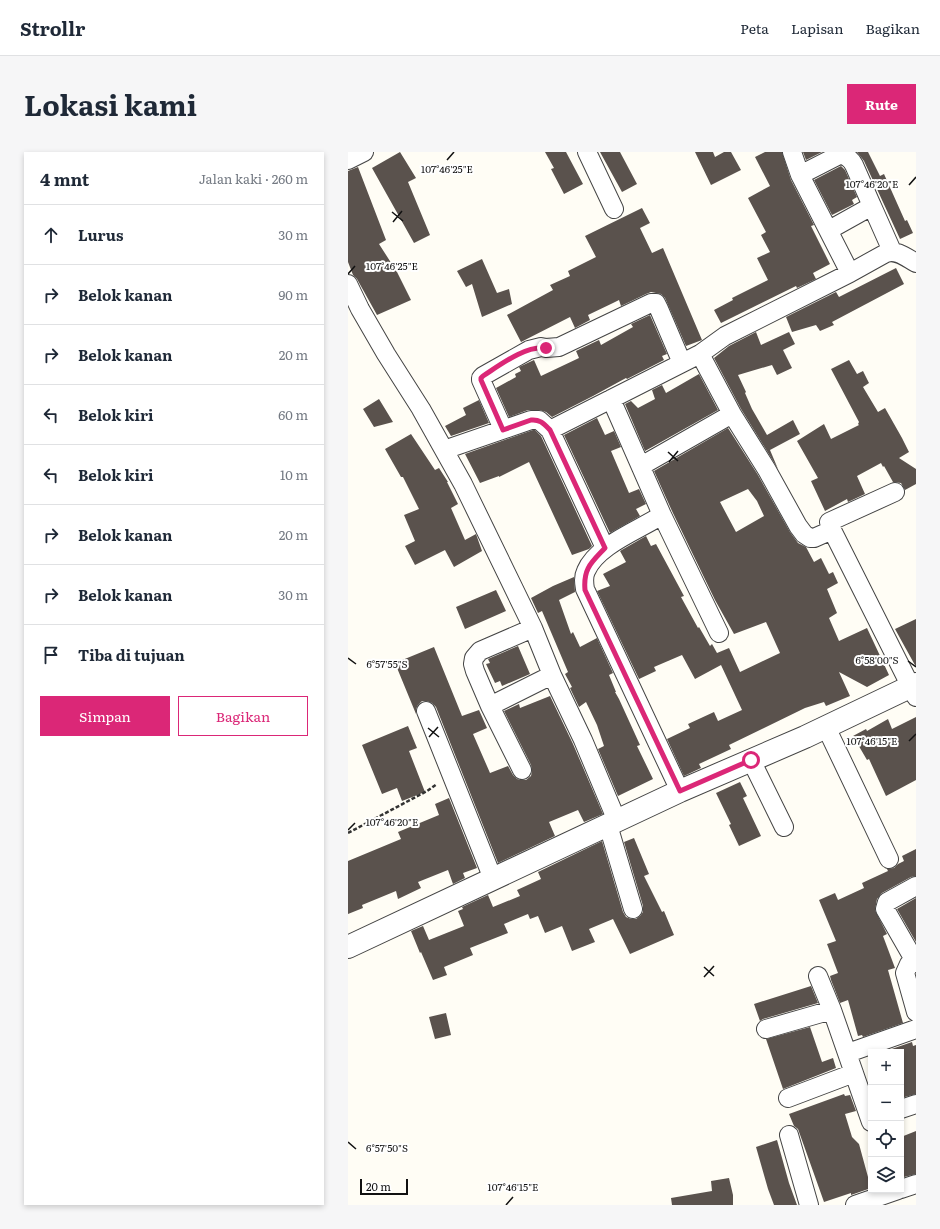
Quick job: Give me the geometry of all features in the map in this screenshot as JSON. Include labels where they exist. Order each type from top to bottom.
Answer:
[{"type":"street","points":[[587,152],[614,209]]},
{"type":"street","points":[[792,152],[800,176],[850,273]]},
{"type":"street","points":[[800,176],[841,154],[846,156],[854,165],[892,251],[905,256],[916,264]]},
{"type":"street","points":[[829,230],[872,206]]},
{"type":"street","points":[[550,430],[700,354],[725,336],[892,251]]},
{"type":"street","points":[[348,284],[360,309],[386,354],[444,450],[476,511],[532,628],[552,675],[583,740],[612,823],[633,909]]},
{"type":"street","points":[[503,430],[481,380],[483,376],[529,350],[541,347],[559,347],[651,303],[656,304],[659,309],[682,363]]},
{"type":"street","points":[[700,354],[732,414],[767,470],[804,534],[810,538],[814,538],[832,530]]},
{"type":"street","points":[[611,399],[662,515],[719,633]]},
{"type":"street","points":[[641,466],[732,414]]},
{"type":"street","points":[[444,450],[531,420],[539,420],[550,430],[605,548]]},
{"type":"street","points":[[348,947],[680,791],[914,689],[829,522],[895,492]]},
{"type":"street","points":[[662,515],[605,548],[586,571],[584,580],[585,590],[680,791]]},
{"type":"street","points":[[522,770],[490,706],[473,664],[474,658],[480,651],[532,628]]},
{"type":"street","points":[[490,706],[552,675]]},
{"type":"street","points":[[426,711],[493,879]]},
{"type":"street","points":[[826,727],[889,859]]},
{"type":"street","points":[[751,760],[784,827]]},
{"type":"street","points":[[916,886],[887,902],[884,909],[915,960],[909,964],[905,972],[916,1012]]},
{"type":"street","points":[[818,976],[848,1053],[868,1112]]},
{"type":"street","points":[[766,1029],[832,1010]]},
{"type":"street","points":[[848,1053],[916,1030]]},
{"type":"street","points":[[788,1098],[854,1072]]},
{"type":"street","points":[[904,1108],[916,1104]]},
{"type":"street","points":[[788,1135],[809,1205]]},
{"type":"street","points":[[904,1189],[916,1184]]},
{"type":"street","points":[[855,1205],[895,1193]]},
{"type":"path","points":[[348,833],[427,791],[452,773]]},
{"type":"building","points":[[400,152],[416,178],[408,182],[430,235],[414,243],[372,168]]},
{"type":"building","points":[[545,152],[566,152],[583,184],[564,194],[551,169],[554,168]]},
{"type":"building","points":[[600,152],[620,152],[637,184],[622,192]]},
{"type":"building","points":[[695,152],[713,152],[715,157],[724,152],[731,152],[741,170],[711,185]]},
{"type":"building","points":[[765,152],[782,152],[791,180],[814,225],[811,226],[830,264],[813,273],[816,279],[797,288],[796,286],[721,323],[714,310],[733,300],[732,298],[768,280],[757,258],[770,252],[761,235],[766,232],[748,198],[770,186],[755,157]]},
{"type":"building","points":[[803,152],[822,152],[806,160]]},
{"type":"building","points":[[857,152],[868,152],[880,176],[884,174],[905,221],[907,220],[913,233],[900,239],[864,161]]},
{"type":"building","points":[[841,166],[845,170],[857,197],[852,200],[854,204],[832,215],[814,180]]},
{"type":"building","points":[[358,167],[386,240],[379,244],[397,272],[411,300],[377,315],[357,279],[353,275],[348,262],[348,171]]},
{"type":"building","points":[[642,208],[650,223],[640,228],[652,253],[663,248],[702,340],[686,346],[665,298],[661,294],[651,292],[621,306],[619,300],[588,315],[590,320],[575,328],[570,317],[521,342],[507,315],[553,290],[550,285],[570,276],[568,271],[596,257],[585,236]]},
{"type":"building","points":[[482,259],[497,293],[509,289],[512,304],[482,317],[472,284],[466,287],[457,271]]},
{"type":"building","points":[[896,268],[904,284],[832,322],[834,325],[820,331],[816,325],[792,332],[786,317],[836,292],[839,297]]},
{"type":"building","points":[[650,315],[667,354],[662,356],[664,360],[552,417],[546,412],[539,410],[528,410],[509,417],[496,388],[516,377],[515,374],[521,371],[519,367],[534,360],[541,376],[579,358],[576,351],[599,340],[601,345],[633,327],[631,324]]},
{"type":"building","points":[[756,332],[761,345],[789,332],[795,344],[783,350],[792,368],[777,375],[772,365],[738,375],[752,409],[767,435],[793,420],[800,434],[770,450],[778,469],[741,409],[714,358],[729,346]]},
{"type":"building","points":[[849,360],[857,374],[863,371],[869,383],[863,387],[878,412],[885,408],[902,438],[909,452],[899,458],[916,469],[916,484],[905,490],[901,483],[893,482],[881,463],[857,476],[865,494],[848,502],[847,499],[825,511],[811,481],[818,478],[797,441],[824,424],[831,439],[859,425],[859,422],[831,369]]},
{"type":"building","points":[[699,374],[718,410],[645,451],[625,404],[631,401],[638,408],[655,399],[652,390],[662,385],[666,393]]},
{"type":"building","points":[[379,399],[393,422],[374,427],[363,409]]},
{"type":"building","points":[[479,400],[489,423],[451,436],[445,426],[466,415],[463,408]]},
{"type":"building","points":[[597,418],[605,435],[614,431],[621,447],[611,451],[629,493],[639,489],[646,504],[636,509],[640,516],[610,533],[564,435]]},
{"type":"building","points":[[728,428],[798,543],[806,547],[814,562],[821,558],[829,574],[833,572],[838,583],[827,589],[837,613],[829,618],[839,641],[867,628],[889,675],[867,687],[839,672],[850,696],[826,706],[824,702],[805,708],[729,745],[731,749],[699,764],[701,768],[684,776],[667,739],[690,728],[688,724],[714,712],[718,721],[742,710],[721,665],[695,679],[682,655],[654,667],[656,671],[639,679],[597,591],[610,586],[603,574],[626,562],[620,551],[646,536],[651,546],[656,544],[684,596],[681,597],[698,628],[699,627],[710,646],[712,644],[717,653],[729,648],[740,672],[780,653],[766,622],[734,634],[715,600],[654,471]],"holes":[[[748,489],[757,501],[764,516],[736,532],[720,502]]]},
{"type":"building","points":[[533,430],[541,436],[592,546],[589,549],[572,555],[529,462],[499,477],[480,483],[465,454]]},
{"type":"building","points":[[411,434],[435,470],[439,468],[448,482],[458,504],[451,508],[465,540],[476,534],[482,551],[454,567],[445,550],[415,565],[405,546],[415,541],[404,515],[419,509],[403,477],[401,477],[385,449]]},
{"type":"building","points":[[574,577],[575,592],[559,600],[571,634],[573,632],[580,647],[597,638],[613,673],[609,675],[615,692],[640,745],[637,746],[653,779],[618,796],[598,749],[604,746],[597,725],[586,702],[579,707],[570,688],[572,687],[565,674],[568,672],[542,611],[538,613],[531,598]]},
{"type":"building","points":[[496,590],[506,611],[465,629],[456,607]]},
{"type":"building","points":[[916,619],[916,667],[895,629]]},
{"type":"building","points":[[518,646],[530,674],[502,686],[500,681],[495,683],[486,664],[490,663],[488,659]]},
{"type":"building","points":[[434,647],[462,716],[479,710],[487,728],[473,734],[490,773],[508,766],[517,779],[526,780],[531,776],[531,765],[504,711],[519,704],[520,708],[550,696],[573,744],[603,814],[584,822],[578,810],[549,822],[555,836],[498,863],[436,707],[432,703],[422,701],[416,709],[416,714],[395,663]]},
{"type":"building","points":[[916,717],[916,780],[886,796],[869,759],[867,760],[853,736],[866,729],[867,731],[888,719],[892,729]]},
{"type":"building","points":[[408,726],[417,748],[409,751],[425,792],[402,801],[397,788],[382,794],[362,745]]},
{"type":"building","points":[[740,782],[747,796],[743,798],[761,836],[739,846],[729,825],[731,824],[716,793]]},
{"type":"building","points":[[449,798],[477,868],[463,873],[465,878],[453,884],[448,870],[418,882],[421,888],[398,899],[396,891],[362,905],[363,908],[348,914],[348,861],[401,839],[398,832],[439,815],[435,804]]},
{"type":"building","points":[[634,838],[649,874],[644,876],[662,912],[664,911],[674,935],[630,954],[613,919],[589,929],[595,942],[572,951],[562,926],[545,933],[538,916],[530,919],[528,914],[504,924],[508,933],[470,948],[473,955],[444,967],[447,975],[433,980],[411,931],[423,926],[429,940],[464,926],[458,911],[463,909],[462,907],[488,895],[493,907],[520,896],[517,890],[541,879],[538,872],[602,841],[623,912],[626,917],[636,919],[643,912],[643,906],[624,842]]},
{"type":"building","points":[[916,849],[916,876],[911,877],[882,893],[877,899],[875,910],[887,934],[883,936],[895,968],[888,970],[903,1023],[863,1037],[862,1035],[858,1036],[848,1000],[840,1003],[831,980],[830,976],[838,973],[827,944],[836,941],[819,900],[835,893],[838,900],[864,888],[862,883],[888,871],[887,869],[894,868],[904,861],[902,856]]},
{"type":"building","points":[[916,898],[916,942],[897,909]]},
{"type":"building","points":[[811,986],[818,1003],[760,1021],[754,1004]]},
{"type":"building","points":[[446,1013],[451,1035],[435,1039],[429,1017]]},
{"type":"building","points":[[810,1027],[822,1062],[833,1058],[836,1068],[783,1089],[766,1039]]},
{"type":"building","points":[[912,1042],[913,1046],[916,1045],[916,1094],[904,1097],[904,1049],[892,1049]]},
{"type":"building","points":[[844,1094],[845,1096],[850,1095],[856,1111],[845,1114],[852,1137],[859,1144],[868,1177],[868,1189],[824,1202],[798,1129],[794,1126],[789,1114]]},
{"type":"building","points":[[916,1131],[916,1174],[904,1177],[904,1157],[904,1136]]},
{"type":"building","points":[[777,1140],[797,1205],[774,1205],[768,1189],[756,1147]]},
{"type":"building","points":[[729,1178],[733,1195],[733,1205],[672,1205],[671,1198],[712,1191],[711,1181]]},
{"type":"route","points":[[546,348],[541,347],[529,350],[483,376],[481,380],[503,430],[531,420],[539,420],[550,430],[605,548],[586,571],[584,580],[585,590],[680,791],[751,760]]}]
